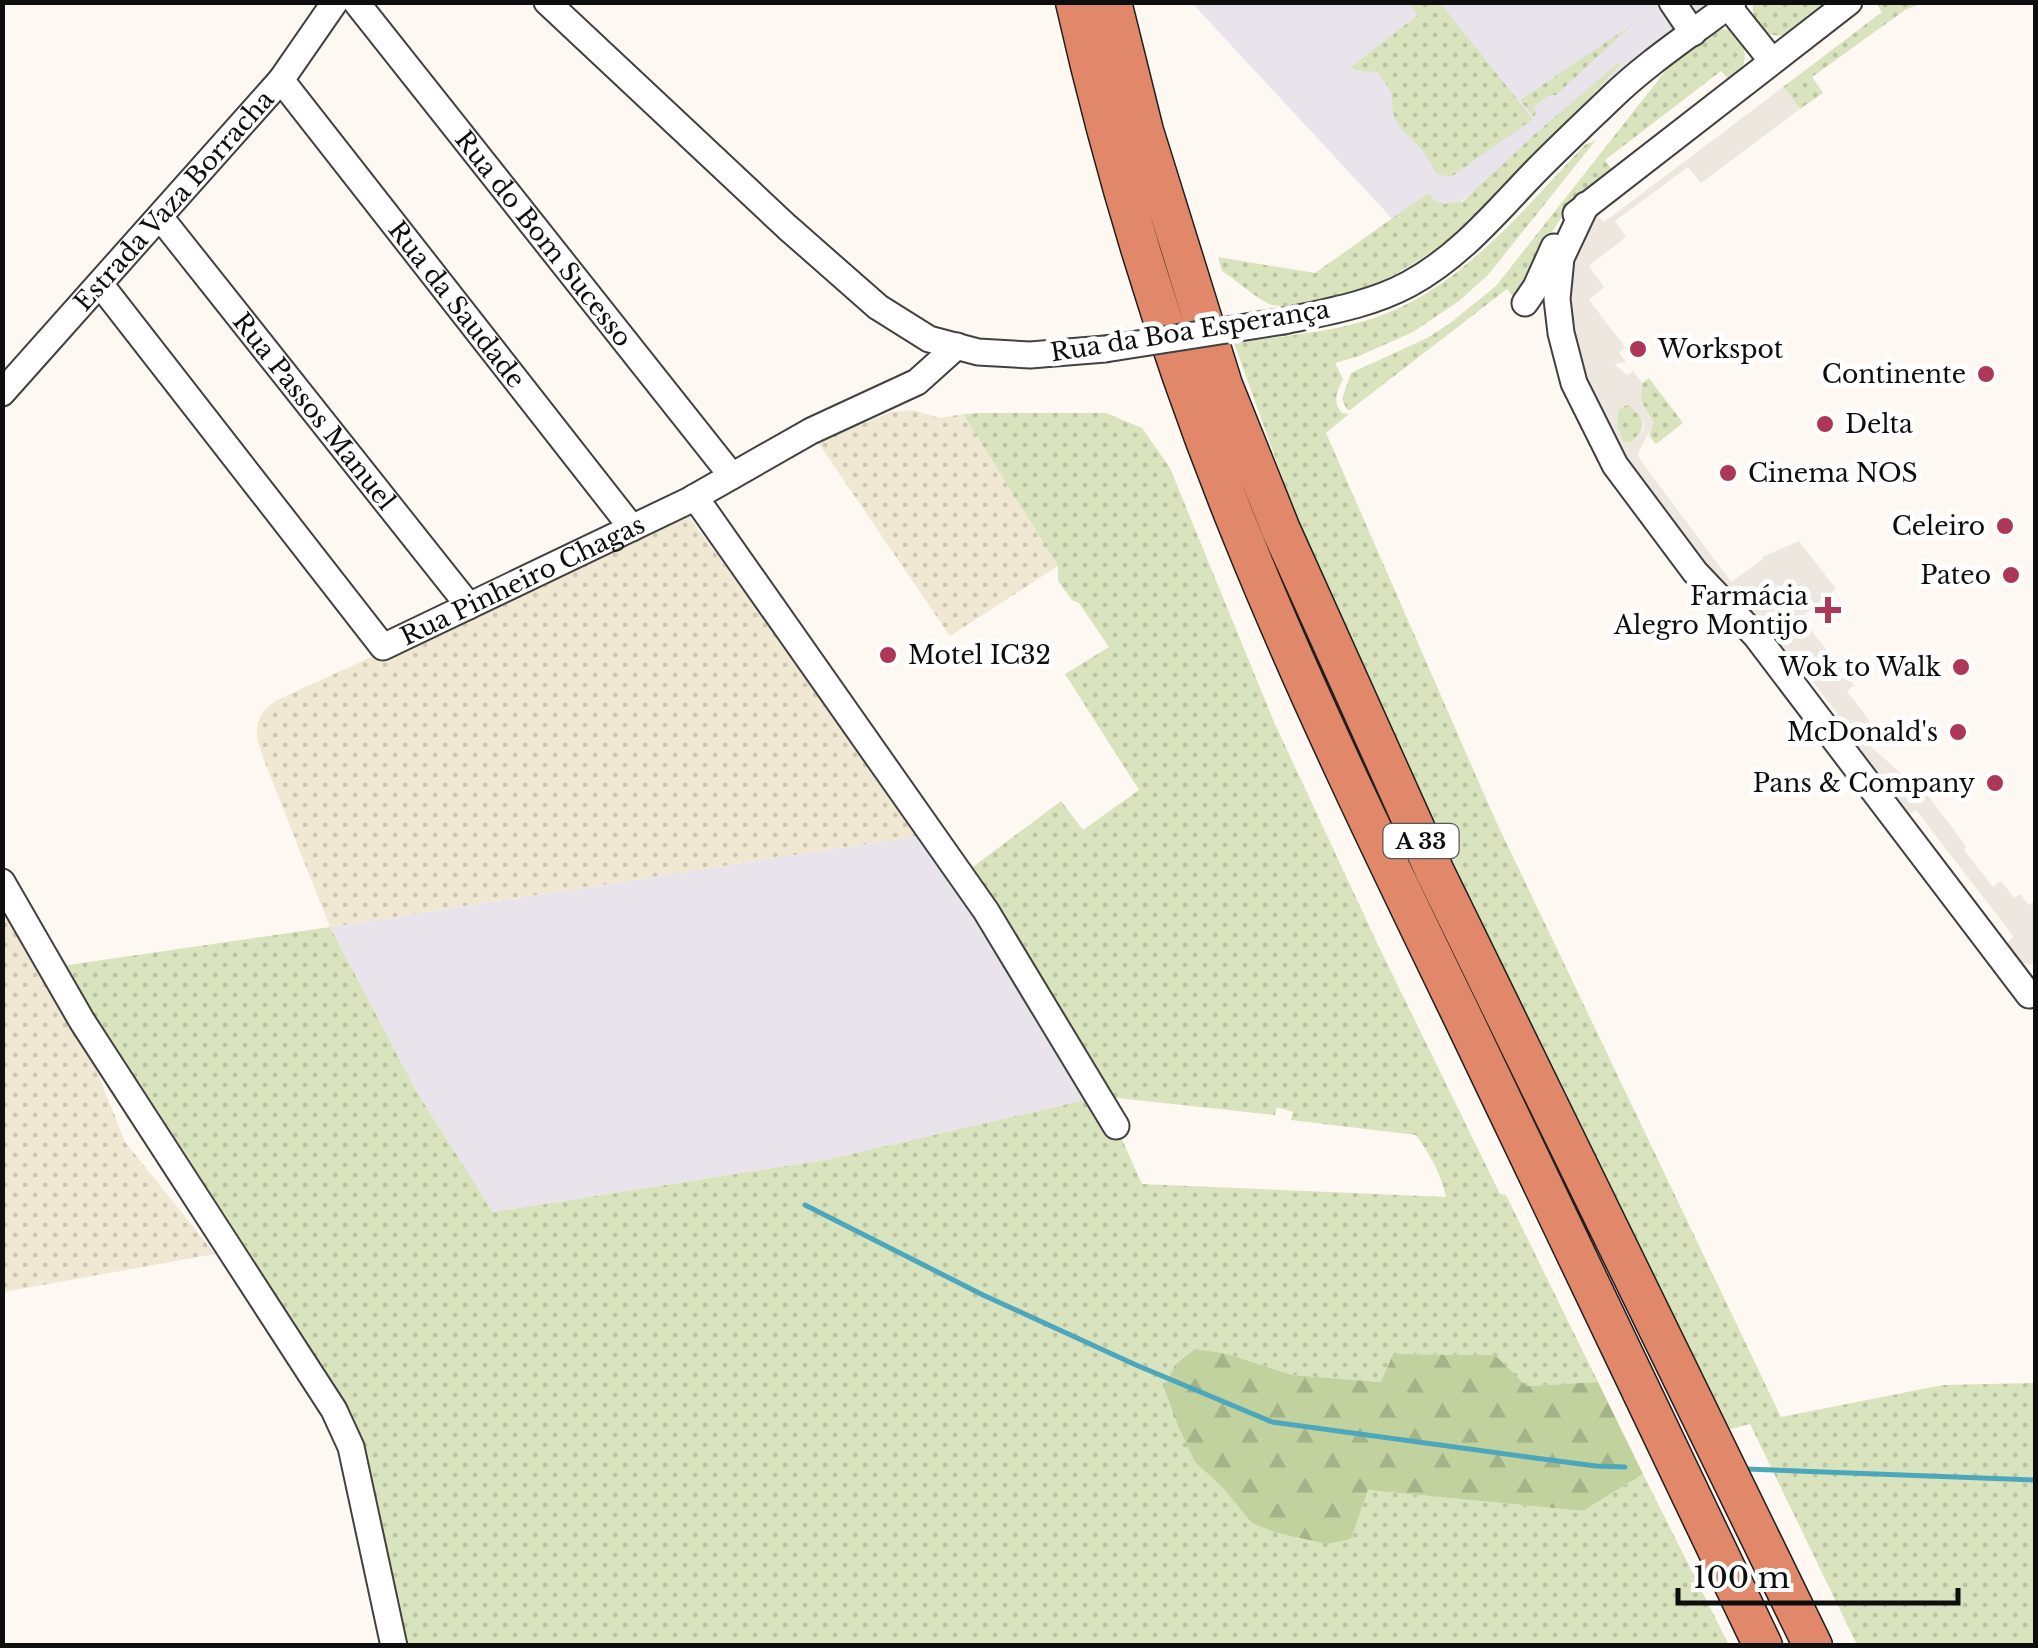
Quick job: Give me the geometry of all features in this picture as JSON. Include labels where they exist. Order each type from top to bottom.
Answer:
[{"type":"highway","name":"A 33","points":[[1075,2],[1105,126],[1161,314],[1241,534],[1377,839],[1763,1646]]},
{"type":"highway","name":"A 33","points":[[1112,2],[1144,130],[1223,385],[1281,530],[1435,872],[1813,1646]]},
{"type":"street","name":"Estrada Vaza Borracha","points":[[2,393],[280,80],[336,2]]},
{"type":"street","name":"Rua do Bom Sucesso","points":[[356,2],[732,476]]},
{"type":"street","name":"Rua da Boa Esperança","points":[[547,2],[878,308],[929,339],[978,352],[1030,356],[1105,349],[1284,321],[1357,305],[1404,287],[1446,260],[1490,221],[1532,174],[1616,93],[1730,4]]},
{"type":"street","points":[[1672,2],[1693,33]]},
{"type":"street","points":[[1525,303],[1561,234],[1586,205],[1848,2]]},
{"type":"street","points":[[1730,4],[1772,60]]},
{"type":"street","name":"Rua da Saudade","points":[[280,80],[632,528]]},
{"type":"street","points":[[1586,205],[1561,258],[1557,299],[1574,382],[1614,466],[1695,572],[1756,636],[2029,995]]},
{"type":"street","name":"Rua Passos Manuel","points":[[160,217],[469,606]]},
{"type":"street","name":"Rua Pinheiro Chagas","points":[[100,284],[383,647],[695,497],[811,431],[917,382],[957,346]]},
{"type":"street","points":[[695,497],[986,911],[1116,1126]]},
{"type":"street","points":[[2,882],[82,1021],[334,1410],[352,1446],[394,1646]]},
{"type":"shaded area","points":[[1192,3],[1719,3],[1411,239]]},
{"type":"shaded area","points":[[1783,87],[1800,109],[1701,183],[1688,167],[1615,221],[1626,237],[1589,266],[1604,287],[1589,300],[1625,347],[1619,353],[1626,362],[1614,364],[1627,375],[1633,371],[1642,383],[1641,400],[1653,425],[1639,458],[1731,582],[1762,557],[1799,541],[1836,589],[1801,617],[1854,685],[1847,691],[1873,725],[1862,739],[1920,786],[1993,887],[2001,881],[2014,898],[2020,894],[2029,905],[2035,901],[2035,965],[2019,962],[2003,946],[2014,937],[1916,810],[1906,817],[1846,738],[1847,726],[1804,670],[1794,669],[1718,584],[1624,462],[1582,379],[1563,282],[1595,213],[1604,222]],"holes":[[[1628,404],[1642,418],[1643,430],[1630,443],[1623,441],[1617,424],[1618,410]]]},
{"type":"shaded area","points":[[913,410],[940,418],[963,414],[1058,566],[950,636],[817,441],[892,412]]},
{"type":"shaded area","points":[[686,513],[924,835],[330,927],[262,755],[257,737],[264,710],[275,701]]},
{"type":"shaded area","points":[[924,835],[1098,1097],[825,1160],[493,1212],[418,1094],[330,927]]},
{"type":"shaded area","points":[[2,899],[95,1066],[125,1142],[215,1254],[3,1292]]},
{"type":"green space","points":[[1408,3],[1440,3],[1533,119],[1451,177],[1437,174],[1423,151],[1398,125],[1391,92],[1378,72],[1351,67],[1418,15]]},
{"type":"green space","points":[[1753,3],[1834,3],[1792,33],[1773,35],[1764,31],[1754,18]]},
{"type":"green space","points":[[1876,3],[1922,3],[1905,10],[1812,77],[1823,93],[1800,109],[1783,87],[1882,12]]},
{"type":"green space","points":[[1633,24],[1556,95],[1549,95],[1534,107],[1534,117],[1520,100]]},
{"type":"green space","points":[[1729,30],[1741,43],[1745,56],[1741,68],[1730,81],[1721,71],[1605,160],[1613,171],[1595,182],[1566,211],[1517,302],[1507,289],[1347,410],[1342,399],[1351,373],[1427,338],[1496,286],[1667,69],[1710,31]]},
{"type":"green space","points":[[1619,62],[1485,207],[1410,266],[1351,292],[1283,306],[1267,303],[1222,271],[1218,257],[1315,273],[1428,193],[1444,204],[1463,201]]},
{"type":"green space","points":[[1596,140],[1488,275],[1459,301],[1413,332],[1335,363],[1343,379],[1337,405],[1342,413],[1349,414],[1326,433],[1494,817],[1781,1417],[1943,1385],[2035,1383],[2035,1645],[1857,1645],[1750,1424],[1723,1431],[1362,671],[1299,524],[1234,343],[1338,328],[1403,306],[1434,289],[1488,246],[1585,145]]},
{"type":"green space","points":[[1649,378],[1683,423],[1656,444],[1649,436],[1653,423],[1641,400],[1642,383]]},
{"type":"green space","points":[[1628,404],[1642,423],[1640,433],[1630,443],[1623,441],[1617,428],[1618,410]]},
{"type":"green space","points":[[1106,413],[1142,428],[1170,468],[1274,722],[1380,949],[1598,1382],[1525,1386],[1495,1355],[1394,1354],[1381,1382],[1292,1375],[1228,1354],[1195,1462],[1224,1489],[1351,1538],[1368,1490],[1583,1511],[1643,1474],[1729,1645],[395,1645],[351,1449],[61,966],[330,927],[418,1094],[493,1212],[825,1160],[1098,1097],[1142,1184],[1446,1197],[1434,1165],[1416,1135],[1291,1120],[1293,1112],[1277,1107],[1275,1115],[1108,1097],[966,872],[1061,801],[1083,830],[1139,790],[1065,674],[1109,647],[1079,603],[1058,581],[1058,566],[963,414]]},
{"type":"green space","points":[[1195,1349],[1228,1354],[1292,1375],[1381,1382],[1393,1354],[1495,1355],[1526,1386],[1598,1382],[1643,1474],[1583,1511],[1368,1490],[1351,1539],[1327,1544],[1274,1532],[1252,1523],[1195,1462],[1179,1428],[1164,1388],[1175,1365]]},
{"type":"waterway","points":[[805,1205],[983,1295],[1272,1422],[1625,1467]]},
{"type":"waterway","points":[[1746,1469],[2036,1480]]},
{"type":"place","name":"Workspot","points":[[1638,349]]},
{"type":"place","name":"Continente","points":[[1986,374]]},
{"type":"place","name":"Delta","points":[[1825,424]]},
{"type":"place","name":"Cinema NOS","points":[[1728,473]]},
{"type":"place","name":"Celeiro","points":[[2005,526]]},
{"type":"place","name":"Pateo","points":[[2011,575]]},
{"type":"place","name":"Farmácia Alegro Montijo","points":[[1828,610]]},
{"type":"place","name":"Motel IC32","points":[[888,655]]},
{"type":"place","name":"Wok to Walk","points":[[1961,667]]},
{"type":"place","name":"McDonald's","points":[[1958,732]]},
{"type":"place","name":"Pans & Company","points":[[1995,783]]}]
